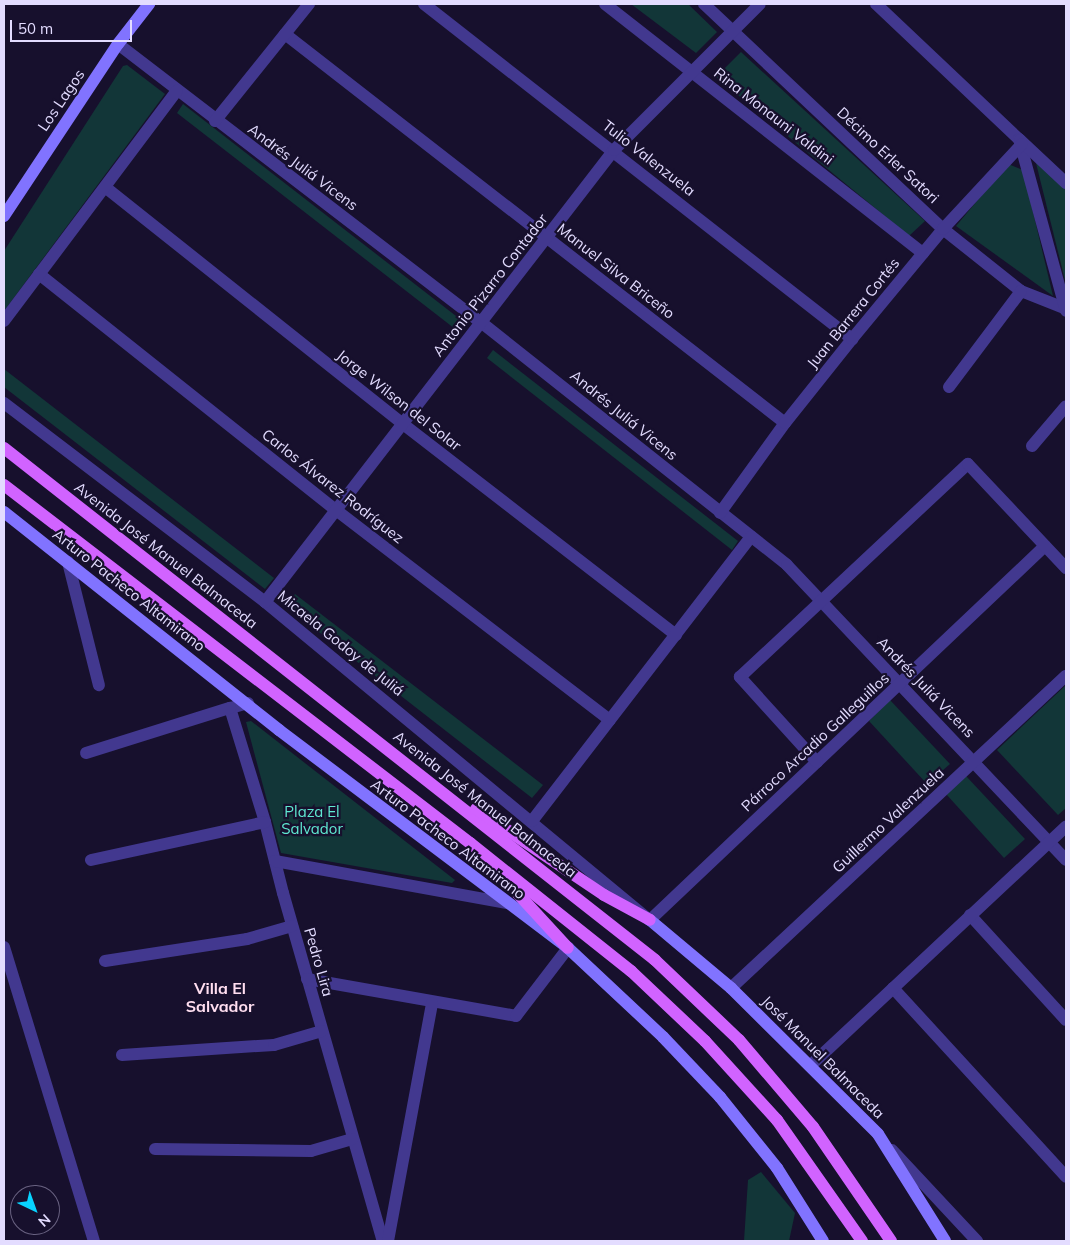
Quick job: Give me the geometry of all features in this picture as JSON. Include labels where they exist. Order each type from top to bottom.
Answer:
[{"type":"main road","name":"Avenida José Manuel Balmaceda","points":[[4,448],[444,791],[636,944],[739,1040],[814,1127],[891,1241]]},
{"type":"main road","points":[[4,485],[470,843],[611,955],[705,1041],[776,1120],[862,1241]]},
{"type":"main road","points":[[444,791],[501,823],[604,894],[650,920]]},
{"type":"main road","points":[[470,843],[568,948]]},
{"type":"street","name":"Los Lagos","points":[[4,216],[118,44],[149,4]]},
{"type":"street","points":[[215,121],[309,4]]},
{"type":"street","name":"Tulio Valenzuela","points":[[424,4],[614,150],[852,339]]},
{"type":"street","name":"Rina Monauni Valdini","points":[[605,4],[923,253]]},
{"type":"street","name":"Décimo Erler Satori","points":[[704,4],[943,229],[1022,291],[1065,310]]},
{"type":"street","name":"Antonio Pizarro Contador","points":[[265,602],[614,150],[760,4]]},
{"type":"street","points":[[876,4],[1066,183]]},
{"type":"street","name":"Manuel Silva Briceño","points":[[285,34],[785,423]]},
{"type":"street","name":"Andrés Juliá Vicens","points":[[118,44],[215,121],[482,323],[787,565],[901,683],[1066,860]]},
{"type":"street","points":[[4,321],[177,91]]},
{"type":"street","points":[[1021,142],[1065,310]]},
{"type":"street","name":"Juan Barrera Cortés","points":[[720,513],[785,423],[852,339],[943,229],[1021,142]]},
{"type":"street","name":"Jorge Wilson del Solar","points":[[105,187],[403,424],[676,635]]},
{"type":"street","name":"Carlos Álvarez Rodríguez","points":[[39,274],[336,510],[610,720]]},
{"type":"street","points":[[949,387],[1022,291]]},
{"type":"street","name":"Micaela Godoy de Juliá","points":[[4,403],[265,602],[650,920]]},
{"type":"street","points":[[1032,446],[1066,406]]},
{"type":"street","points":[[817,762],[740,678],[968,464],[1066,568]]},
{"type":"street","name":"Arturo Pacheco Altamirano","points":[[4,512],[248,703],[279,730],[568,948],[663,1036],[720,1097],[777,1168],[823,1241]]},
{"type":"street","points":[[532,821],[752,537]]},
{"type":"street","name":"Párroco Arcadio Galleguillos","points":[[650,920],[1045,546]]},
{"type":"street","points":[[68,562],[100,685]]},
{"type":"street","name":"Guillermo Valenzuela","points":[[731,988],[1066,676]]},
{"type":"street","points":[[86,753],[248,703]]},
{"type":"street","name":"Pedro Lira","points":[[230,708],[265,822],[292,926],[383,1241]]},
{"type":"street","points":[[92,860],[265,822]]},
{"type":"street","points":[[811,1065],[1066,826]]},
{"type":"street","points":[[275,861],[506,903]]},
{"type":"street","points":[[970,915],[1066,1020]]},
{"type":"street","name":"José Manuel Balmaceda","points":[[650,920],[731,988],[811,1065],[878,1134],[945,1241]]},
{"type":"street","points":[[106,961],[247,939],[292,926]]},
{"type":"street","points":[[4,947],[94,1241]]},
{"type":"street","points":[[307,979],[432,1003],[516,1016],[568,948]]},
{"type":"street","points":[[893,988],[1066,1177]]},
{"type":"street","points":[[388,1241],[432,1003]]},
{"type":"street","points":[[122,1055],[274,1045],[322,1031]]},
{"type":"street","points":[[878,1134],[977,1241]]},
{"type":"street","points":[[156,1150],[311,1151],[352,1139]]},
{"type":"green space","points":[[631,4],[688,4],[717,32],[696,53]]},
{"type":"green space","points":[[741,52],[925,221],[909,236],[716,77]]},
{"type":"green space","points":[[127,65],[165,94],[4,311],[4,251],[123,66]]},
{"type":"green space","points":[[183,104],[465,323],[459,332],[177,113]]},
{"type":"green space","points":[[1035,159],[1066,189],[1066,284]]},
{"type":"green space","points":[[1008,164],[1023,170],[1053,296],[956,226]]},
{"type":"green space","points":[[493,350],[738,541],[732,550],[487,358]]},
{"type":"green space","points":[[4,369],[274,578],[265,589],[4,387]]},
{"type":"green space","points":[[295,594],[543,785],[532,798],[301,618],[289,604]]},
{"type":"green space","points":[[1066,685],[1066,808],[1058,815],[997,750]]},
{"type":"green space","points":[[890,700],[950,764],[927,784],[869,721]]},
{"type":"green space","name":"Plaza El Salvador","points":[[251,721],[455,880],[452,883],[281,853],[246,722]]},
{"type":"green space","points":[[966,776],[1025,839],[1004,858],[946,794]]},
{"type":"green space","points":[[761,1172],[795,1213],[789,1241],[744,1241],[748,1180]]},
{"type":"district","name":"Villa El Salvador","points":[[220,997]]}]
